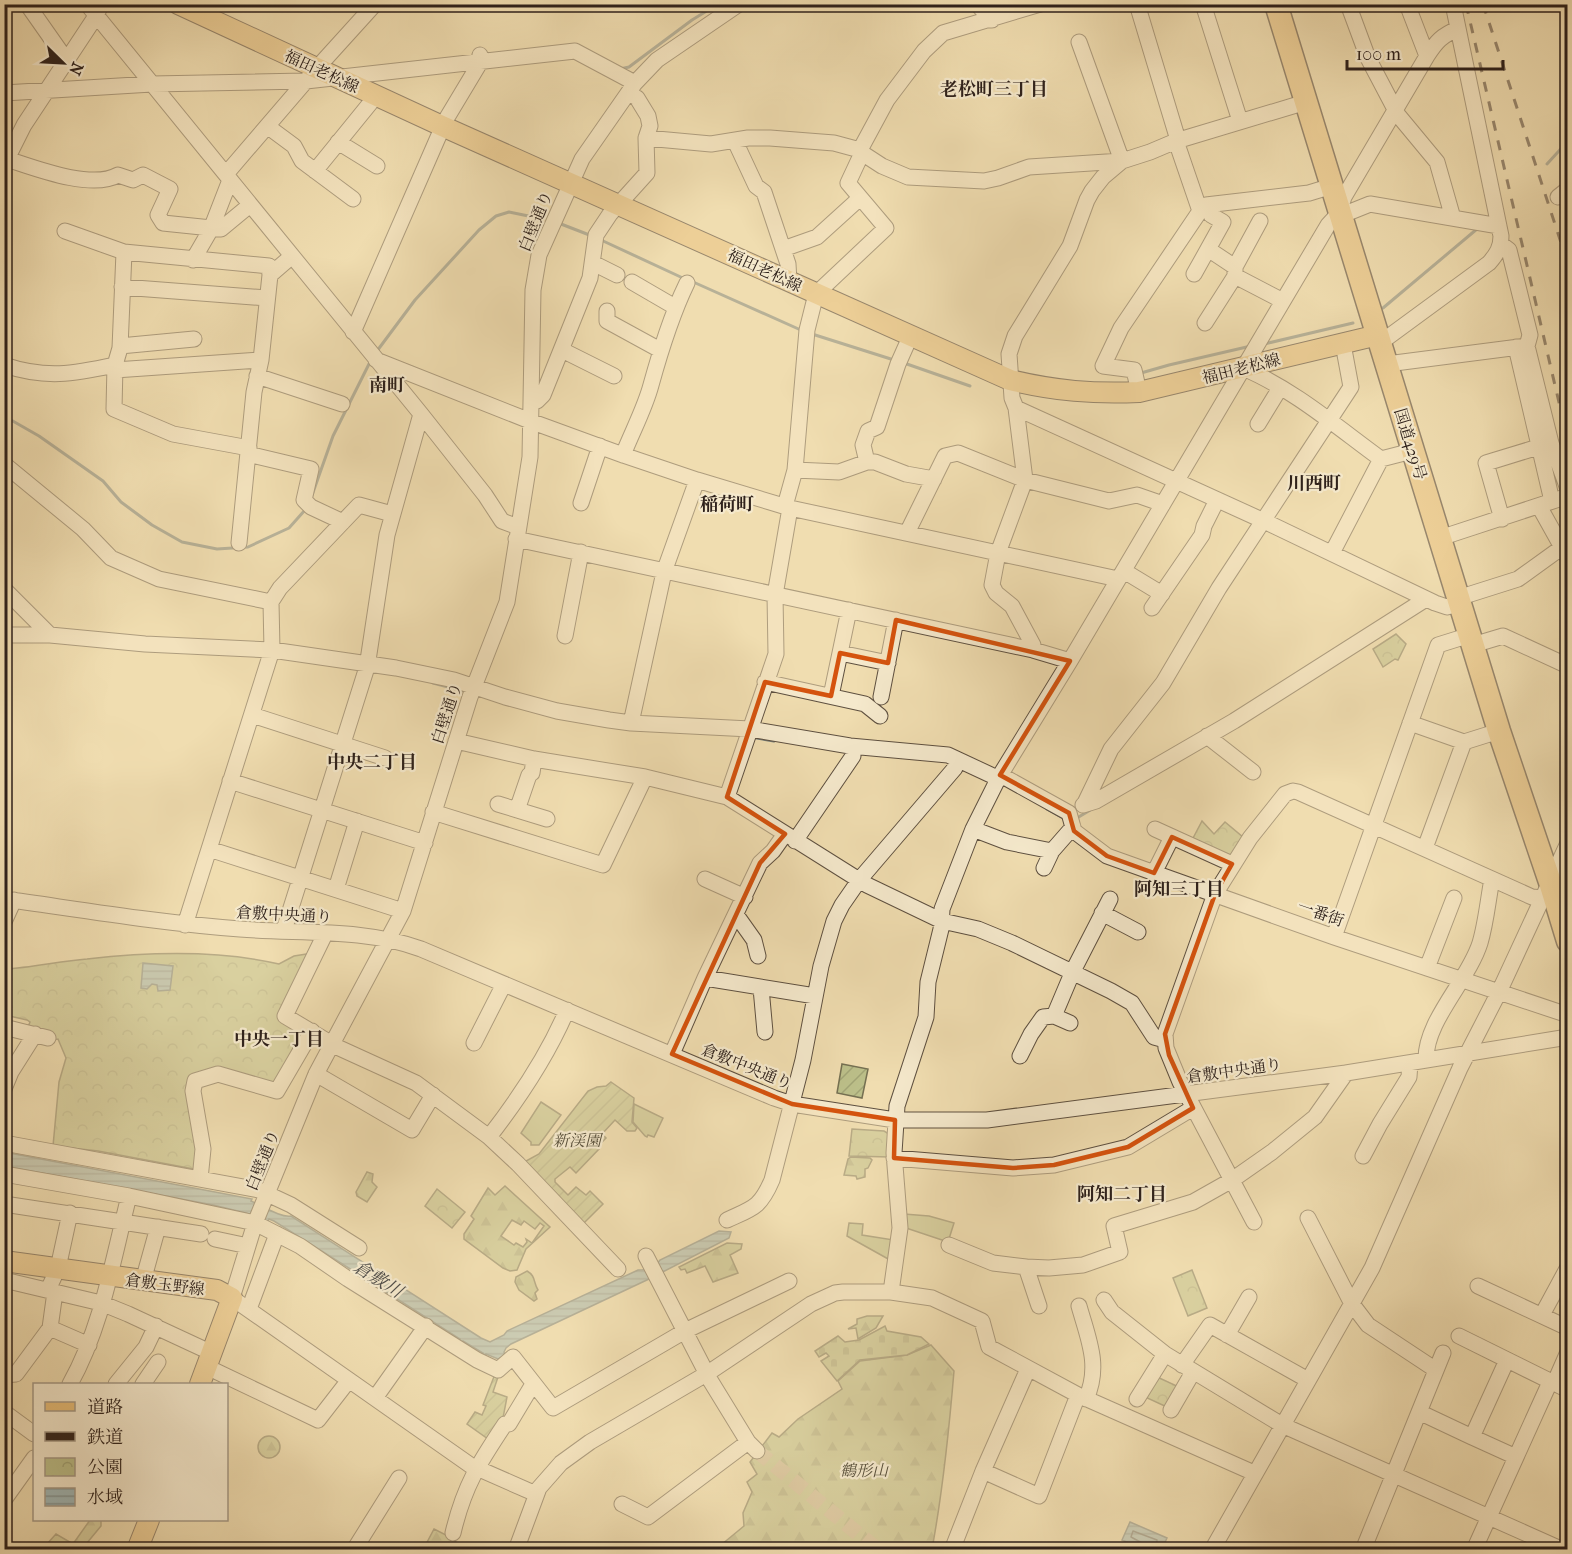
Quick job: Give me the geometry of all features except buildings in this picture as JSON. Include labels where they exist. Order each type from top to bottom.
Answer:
[{"type":"highway","name":"国道429号","points":[[1276,4],[1412,451],[1461,594],[1471,640],[1547,890],[1568,941]]},
{"type":"highway","name":"国道429号","points":[[1547,890],[1565,898],[1568,904]]},
{"type":"main road","name":"福田老松線","points":[[178,4],[311,75],[336,76],[910,337],[1011,380],[1063,392],[1105,394],[1139,392],[1343,344],[1381,348]]},
{"type":"main road","name":"倉敷玉野線","points":[[4,1261],[217,1290],[232,1298]]},
{"type":"main road","points":[[207,1368],[232,1298]]},
{"type":"main road","points":[[137,1550],[144,1521]]},
{"type":"street","points":[[27,4],[67,61]]},
{"type":"street","points":[[193,260],[211,229],[228,177],[267,126],[375,4]]},
{"type":"street","name":"白壁通り","points":[[232,1298],[261,1210],[316,1074],[403,911],[474,687],[507,602],[528,477],[533,290],[536,264],[543,243],[586,153],[628,78],[657,60],[717,8],[739,4]]},
{"type":"street","points":[[977,4],[992,20]]},
{"type":"street","points":[[727,797],[776,654],[775,595],[795,470],[807,333],[816,294],[886,228],[848,183],[881,110],[924,51],[944,33],[1040,4]]},
{"type":"street","points":[[1137,4],[1177,141],[1206,213],[1223,222],[1194,274]]},
{"type":"street","points":[[1203,4],[1240,121]]},
{"type":"street","points":[[1348,4],[1368,58],[1395,110],[1437,162],[1453,218]]},
{"type":"street","points":[[1407,4],[1427,56]]},
{"type":"street","points":[[1381,348],[1490,262],[1501,244],[1453,4]]},
{"type":"street","points":[[250,205],[221,229],[163,223],[158,215],[170,189],[143,175],[133,180],[118,175],[106,180],[83,179],[6,162],[24,125],[67,61],[95,8],[152,84],[421,414],[502,521],[517,533],[581,552],[664,572],[1033,650],[1070,661]]},
{"type":"street","points":[[891,1292],[900,1228],[894,1158],[899,1098],[926,1017],[928,982],[942,921],[942,909],[973,829],[999,777],[1328,225],[1339,213],[1344,197],[1427,56],[1437,41],[1446,33],[1458,29]]},
{"type":"street","points":[[353,332],[443,126],[480,58],[480,52],[572,42],[584,44],[620,65],[623,64],[637,98],[648,116],[650,126],[646,138],[647,173],[618,204],[595,238],[593,263],[585,291],[543,395],[531,403]]},
{"type":"street","points":[[1079,42],[1122,161]]},
{"type":"street","points":[[336,76],[480,58]]},
{"type":"street","points":[[4,93],[311,75]]},
{"type":"street","points":[[315,171],[376,96]]},
{"type":"street","points":[[646,138],[711,144],[748,138],[834,143],[861,151],[882,166],[908,177],[984,181],[1029,167],[1122,161],[1177,141],[1306,102]]},
{"type":"street","points":[[267,126],[294,147],[302,161],[353,200]]},
{"type":"street","points":[[735,141],[756,186],[764,192],[788,264],[789,281]]},
{"type":"street","points":[[338,142],[377,166]]},
{"type":"street","points":[[1033,650],[1033,645],[1012,606],[996,593],[992,585],[998,554],[1025,480],[1016,408],[1013,404],[1009,354],[1015,336],[1070,246],[1092,191],[1103,177],[1122,161]]},
{"type":"street","points":[[1139,392],[1134,370],[1103,366],[1121,328],[1206,213],[1206,205],[1309,193],[1332,186]]},
{"type":"street","points":[[783,249],[817,237],[860,198]]},
{"type":"street","points":[[1339,213],[1350,212],[1370,204],[1499,226]]},
{"type":"street","points":[[1205,323],[1235,272],[1260,221]]},
{"type":"street","points":[[65,231],[124,252],[269,266],[261,360],[254,392],[239,543]]},
{"type":"street","points":[[1501,244],[1509,250],[1530,335],[1521,347]]},
{"type":"street","points":[[1208,249],[1235,272],[1283,301]]},
{"type":"street","points":[[124,252],[120,346],[115,368],[114,409],[173,434],[249,451],[311,469],[304,500],[343,522]]},
{"type":"street","points":[[270,275],[292,256]]},
{"type":"street","points":[[593,263],[617,275]]},
{"type":"street","points":[[632,282],[675,307]]},
{"type":"street","points":[[623,455],[651,387],[660,350],[675,307],[687,282]]},
{"type":"street","points":[[122,287],[267,298]]},
{"type":"street","points":[[607,311],[608,321],[660,350]]},
{"type":"street","points":[[867,462],[863,445],[868,431],[877,427],[910,337]]},
{"type":"street","points":[[120,346],[194,339]]},
{"type":"street","points":[[1044,868],[1071,820],[1086,802],[1111,749],[1163,683],[1219,588],[1351,387],[1343,344]]},
{"type":"street","points":[[1016,408],[1447,607],[1461,594],[1518,579],[1562,545],[1545,444],[1521,347]]},
{"type":"street","points":[[1381,348],[1521,347]]},
{"type":"street","points":[[562,350],[614,376]]},
{"type":"street","points":[[374,357],[530,421],[697,480],[788,507],[998,554],[1121,575],[1162,594]]},
{"type":"street","points":[[4,365],[39,375],[115,368],[261,360]]},
{"type":"street","points":[[1244,368],[1261,375],[1381,459]]},
{"type":"street","points":[[257,376],[342,404]]},
{"type":"street","points":[[1258,424],[1280,388]]},
{"type":"street","points":[[284,930],[366,668],[387,536],[421,414]]},
{"type":"street","points":[[1545,444],[1568,489]]},
{"type":"street","points":[[1502,519],[1485,463],[1545,444]]},
{"type":"street","points":[[581,503],[600,446]]},
{"type":"street","points":[[1332,553],[1381,459],[1412,451]]},
{"type":"street","points":[[907,533],[945,456],[958,453],[1025,480],[1109,501],[1137,495],[1163,504]]},
{"type":"street","points":[[795,470],[839,472],[867,462],[875,462],[906,474],[934,479]]},
{"type":"street","points":[[4,464],[83,529],[111,558],[159,579],[272,602]]},
{"type":"street","points":[[632,723],[664,572],[697,480]]},
{"type":"street","points":[[1152,608],[1202,535],[1217,500]]},
{"type":"street","points":[[1440,538],[1553,501]]},
{"type":"street","points":[[185,925],[271,654],[272,602],[280,588],[359,505],[392,514]]},
{"type":"street","points":[[565,636],[581,552]]},
{"type":"street","points":[[4,589],[50,635]]},
{"type":"street","points":[[1086,802],[1095,801],[1210,738],[1322,670],[1430,600]]},
{"type":"street","points":[[831,696],[849,610]]},
{"type":"street","points":[[881,698],[896,620]]},
{"type":"street","name":"一番街","points":[[4,634],[50,635],[271,654],[454,680],[557,711],[632,723],[948,755],[1006,778],[1071,820],[1074,831],[1107,856],[1334,937],[1568,1015]]},
{"type":"street","points":[[1334,937],[1438,645],[1503,636],[1568,666]]},
{"type":"street","points":[[840,653],[888,663]]},
{"type":"street","points":[[765,682],[865,704],[880,716]]},
{"type":"street","points":[[252,715],[385,758]]},
{"type":"street","points":[[1410,723],[1464,742],[1499,731]]},
{"type":"street","points":[[1210,738],[1253,772]]},
{"type":"street","points":[[456,741],[534,759],[645,777],[727,797],[860,879],[942,921],[978,929],[1073,971],[1132,1003],[1154,1037],[1165,1040]]},
{"type":"street","points":[[1425,848],[1464,742]]},
{"type":"street","points":[[672,1054],[705,978],[734,917],[737,916],[760,863],[790,837],[853,756]]},
{"type":"street","points":[[517,810],[529,774],[532,773],[534,759]]},
{"type":"street","points":[[727,1220],[756,1206],[772,1180],[792,1104],[821,966],[834,921],[842,905],[860,879],[955,768],[957,760]]},
{"type":"street","points":[[433,813],[603,865],[645,777]]},
{"type":"street","points":[[231,781],[425,843]]},
{"type":"street","points":[[1254,1222],[1186,1095],[1165,1040],[1168,1022],[1215,894],[1232,864],[1285,794],[1298,792],[1532,897],[1547,890],[1568,868]]},
{"type":"street","points":[[498,804],[547,819]]},
{"type":"street","points":[[336,889],[357,821]]},
{"type":"street","points":[[973,829],[1007,842],[1052,851]]},
{"type":"street","points":[[1155,829],[1232,864]]},
{"type":"street","points":[[1154,873],[1172,837]]},
{"type":"street","points":[[1212,1550],[1372,1268],[1432,1132],[1568,843]]},
{"type":"street","points":[[209,849],[403,911]]},
{"type":"street","points":[[705,879],[745,897]]},
{"type":"street","points":[[1426,1060],[1426,1047],[1480,944],[1492,879]]},
{"type":"street","points":[[1426,968],[1454,898]]},
{"type":"street","points":[[4,922],[9,899]]},
{"type":"street","name":"倉敷中央通り","points":[[9,899],[185,925],[244,930],[284,930],[388,940],[421,949],[792,1104],[896,1120],[987,1120],[1346,1073],[1568,1037]]},
{"type":"street","points":[[1054,1016],[1073,971],[1110,899]]},
{"type":"street","points":[[1102,913],[1138,932]]},
{"type":"street","points":[[737,916],[754,940],[758,956]]},
{"type":"street","points":[[325,934],[285,1016],[332,1043],[416,1083],[489,1137],[518,1164],[618,1269]]},
{"type":"street","points":[[705,978],[815,996]]},
{"type":"street","points":[[474,1042],[504,984]]},
{"type":"street","points":[[761,987],[765,1032]]},
{"type":"street","points":[[489,1137],[538,1069],[567,1010]]},
{"type":"street","points":[[1020,1056],[1043,1017],[1054,1016],[1070,1023]]},
{"type":"street","points":[[4,1026],[41,1036],[11,1072],[4,1089]]},
{"type":"street","points":[[200,1179],[203,1149],[193,1091],[195,1081],[218,1074],[277,1090],[312,1031]]},
{"type":"street","points":[[1363,1156],[1409,1077],[1410,1063]]},
{"type":"street","points":[[949,1245],[993,1263],[1049,1268],[1083,1265],[1120,1252],[1114,1226],[1193,1202],[1232,1180],[1272,1152],[1315,1117],[1346,1073]]},
{"type":"street","points":[[316,1074],[412,1130],[433,1095]]},
{"type":"street","points":[[894,1158],[1013,1168],[1054,1165],[1128,1147],[1186,1095]]},
{"type":"street","points":[[4,1143],[259,1190],[261,1210],[277,1234],[300,1246],[477,1360],[498,1370],[513,1357],[553,1408],[685,1331],[789,1281]]},
{"type":"street","points":[[4,1174],[129,1196],[261,1210],[291,1205],[359,1248]]},
{"type":"street","points":[[76,1382],[109,1276],[129,1196]]},
{"type":"street","points":[[4,1204],[158,1227],[248,1246]]},
{"type":"street","points":[[4,1375],[16,1374],[50,1328],[52,1291],[70,1213]]},
{"type":"street","points":[[1308,1218],[1352,1304],[1368,1325],[1436,1370]]},
{"type":"street","points":[[143,1281],[158,1227]]},
{"type":"street","points":[[249,1309],[277,1234]]},
{"type":"street","points":[[622,1504],[648,1517],[752,1447],[708,1373],[648,1259]]},
{"type":"street","points":[[1026,1267],[1039,1306]]},
{"type":"street","points":[[1542,1315],[1568,1267]]},
{"type":"street","points":[[4,1280],[101,1303],[156,1326],[207,1368],[318,1420],[350,1380]]},
{"type":"street","points":[[1478,1287],[1568,1328]]},
{"type":"street","points":[[516,1550],[536,1494],[561,1463],[599,1436],[708,1373],[811,1304],[834,1293],[843,1292],[891,1292],[932,1298],[982,1321],[989,1347],[1028,1369],[1082,1397],[1254,1473]]},
{"type":"street","points":[[232,1298],[476,1468],[536,1494]]},
{"type":"street","points":[[1227,1335],[1249,1298]]},
{"type":"street","points":[[1104,1300],[1112,1312],[1165,1354],[1282,1425],[1563,1550],[1568,1536]]},
{"type":"street","points":[[983,1471],[1039,1496],[1082,1397],[1092,1385],[1093,1358],[1078,1306]]},
{"type":"street","points":[[1171,1410],[1187,1369],[1210,1325],[1308,1380]]},
{"type":"street","points":[[138,1383],[120,1379],[146,1347],[156,1326]]},
{"type":"street","points":[[375,1398],[426,1326]]},
{"type":"street","points":[[50,1328],[89,1345]]},
{"type":"street","points":[[1459,1336],[1557,1385]]},
{"type":"street","points":[[1474,1550],[1516,1457],[1557,1385],[1568,1352]]},
{"type":"street","points":[[1362,1550],[1443,1353]]},
{"type":"street","points":[[1137,1399],[1165,1354]]},
{"type":"street","points":[[1472,1437],[1507,1360]]},
{"type":"street","points":[[144,1383],[158,1362]]},
{"type":"street","points":[[952,1550],[983,1471],[1028,1369]]},
{"type":"street","points":[[453,1533],[464,1493],[476,1468],[505,1424],[509,1424],[533,1384]]},
{"type":"street","points":[[4,1412],[33,1433]]},
{"type":"street","points":[[1419,1412],[1516,1457]]},
{"type":"street","points":[[4,1500],[33,1459]]},
{"type":"street","points":[[354,1550],[399,1478]]},
{"type":"highlighted area","points":[[896,620],[1070,661],[1000,775],[1069,813],[1074,831],[1107,856],[1154,873],[1172,837],[1232,864],[1215,894],[1165,1034],[1169,1055],[1193,1108],[1128,1147],[1054,1165],[1013,1168],[894,1158],[895,1120],[792,1104],[672,1054],[760,863],[785,834],[727,797],[765,682],[831,696],[840,653],[888,663]]},
{"type":"green space","points":[[1396,634],[1406,644],[1398,660],[1395,659],[1383,667],[1373,649]]},
{"type":"green space","points":[[1202,821],[1214,834],[1225,822],[1244,838],[1231,856],[1192,840]]},
{"type":"green space","points":[[313,953],[284,1011],[308,1032],[276,1088],[194,1078],[199,1170],[98,1151],[53,1146],[59,1082],[66,1058],[58,1039],[47,1041],[28,1027],[30,1022],[27,1020],[5,1015],[4,969],[77,960],[159,954],[232,956],[279,964],[294,956]]},
{"type":"green space","points":[[842,1064],[868,1069],[862,1098],[837,1093]]},
{"type":"green space","name":"新渓園","points":[[611,1082],[634,1098],[632,1122],[637,1128],[635,1131],[627,1131],[615,1120],[602,1134],[606,1138],[598,1146],[599,1149],[576,1173],[570,1167],[555,1179],[555,1182],[568,1195],[576,1187],[586,1195],[590,1191],[603,1204],[583,1224],[525,1164],[526,1161],[539,1154],[588,1091],[606,1086]]},
{"type":"green space","points":[[541,1102],[561,1115],[539,1145],[531,1145],[531,1142],[521,1133]]},
{"type":"green space","points":[[634,1104],[663,1118],[654,1137],[645,1136],[633,1122]]},
{"type":"green space","points":[[852,1129],[884,1131],[889,1134],[890,1157],[849,1156]]},
{"type":"green space","points":[[851,1157],[872,1160],[865,1169],[865,1177],[857,1179],[856,1176],[844,1175],[848,1159]]},
{"type":"green space","points":[[367,1172],[373,1174],[372,1182],[377,1187],[367,1202],[357,1196],[356,1192]]},
{"type":"green space","points":[[505,1186],[550,1227],[526,1249],[517,1270],[510,1271],[503,1268],[464,1239],[464,1234],[474,1219],[471,1216],[488,1188],[495,1195]],"holes":[[[512,1220],[521,1225],[524,1221],[535,1229],[540,1223],[544,1226],[532,1243],[526,1239],[527,1242],[523,1247],[516,1243],[514,1245],[501,1236]]]},
{"type":"green space","points":[[437,1189],[465,1212],[452,1228],[425,1206]]},
{"type":"green space","points":[[904,1214],[929,1216],[954,1223],[948,1242],[903,1227]]},
{"type":"green space","points":[[849,1223],[863,1224],[862,1235],[894,1240],[890,1260],[847,1236]]},
{"type":"green space","points":[[727,1243],[742,1244],[741,1249],[730,1255],[738,1273],[713,1282],[705,1266],[687,1273],[685,1269],[681,1270],[679,1267]]},
{"type":"green space","points":[[1192,1270],[1207,1308],[1188,1316],[1173,1278]]},
{"type":"green space","points":[[527,1271],[533,1277],[538,1290],[535,1293],[537,1299],[534,1301],[519,1290],[515,1282],[516,1277]]},
{"type":"green space","points":[[867,1316],[883,1316],[876,1328],[858,1339],[856,1328],[848,1329],[857,1324],[857,1319]]},
{"type":"green space","points":[[885,1326],[887,1331],[921,1337],[929,1344],[907,1355],[860,1360],[837,1381],[821,1361],[829,1356],[826,1353],[819,1357],[815,1351],[838,1336],[845,1342],[859,1340]]},
{"type":"green space","name":"鶴形山","points":[[931,1345],[954,1371],[945,1460],[932,1549],[715,1550],[744,1526],[743,1513],[752,1492],[747,1482],[757,1474],[750,1462],[772,1433],[779,1437],[798,1419],[842,1389],[838,1381],[860,1361],[907,1355]]},
{"type":"green space","points":[[495,1374],[498,1377],[493,1392],[507,1397],[503,1418],[488,1439],[467,1424],[475,1412],[482,1415],[486,1406],[483,1405]]},
{"type":"green space","points":[[1155,1376],[1179,1387],[1169,1408],[1145,1397]]},
{"type":"green space","points":[[269,1436],[277,1439],[280,1447],[277,1455],[269,1458],[261,1455],[258,1447],[261,1439]]},
{"type":"green space","points":[[89,1521],[101,1521],[101,1526],[82,1549],[52,1549],[47,1544],[56,1534],[73,1544]]},
{"type":"green space","points":[[434,1529],[452,1538],[456,1542],[456,1549],[419,1550],[424,1548]]},
{"type":"water","points":[[143,963],[173,966],[170,990],[158,991],[157,985],[152,984],[147,989],[141,988]]},
{"type":"water","name":"倉敷川","points":[[4,1152],[252,1199],[251,1201],[272,1211],[291,1216],[490,1342],[507,1331],[638,1270],[650,1268],[660,1260],[719,1231],[731,1232],[729,1238],[649,1279],[511,1344],[504,1352],[505,1356],[498,1359],[486,1354],[483,1359],[481,1357],[483,1353],[463,1341],[458,1343],[460,1339],[355,1272],[352,1276],[349,1275],[352,1270],[274,1221],[213,1205],[5,1166]]},
{"type":"water","points":[[1130,1522],[1167,1538],[1162,1549],[1143,1549],[1122,1540]]},
{"type":"waterway","points":[[620,69],[629,67],[692,20],[718,4]]},
{"type":"waterway","points":[[1547,164],[1568,141]]},
{"type":"waterway","points":[[377,351],[415,300],[479,230],[496,216],[509,212],[543,219]]},
{"type":"waterway","points":[[561,224],[592,236]]},
{"type":"waterway","points":[[1383,308],[1477,229]]},
{"type":"waterway","points":[[601,240],[685,279]]},
{"type":"waterway","points":[[691,281],[803,331]]},
{"type":"waterway","points":[[1264,344],[1353,323]]},
{"type":"waterway","points":[[812,334],[894,360]]},
{"type":"waterway","points":[[1141,373],[1251,346]]},
{"type":"waterway","points":[[310,501],[333,436],[370,362]]},
{"type":"waterway","points":[[904,363],[970,386]]},
{"type":"waterway","points":[[4,416],[39,436],[103,481],[121,502],[152,525],[182,542],[217,549],[248,547],[289,528],[305,510]]},
{"type":"waterway","points":[[433,683],[463,691]]},
{"type":"waterway","points":[[751,737],[774,741]]},
{"type":"waterway","points":[[1047,809],[1065,819]]},
{"type":"waterway","points":[[1077,818],[1092,809]]},
{"type":"tunnel","points":[[757,1451],[878,1550]]},
{"type":"railway","points":[[1466,4],[1568,441]]},
{"type":"railway","points":[[1483,4],[1568,264]]},
{"type":"district","name":"老松町三丁目","points":[[994,89]]},
{"type":"district","name":"南町","points":[[387,385]]},
{"type":"district","name":"川西町","points":[[1314,483]]},
{"type":"district","name":"稲荷町","points":[[727,504]]},
{"type":"district","name":"中央二丁目","points":[[372,762]]},
{"type":"district","name":"阿知三丁目","points":[[1179,889]]},
{"type":"district","name":"中央一丁目","points":[[279,1039]]},
{"type":"district","name":"阿知二丁目","points":[[1122,1194]]}]
